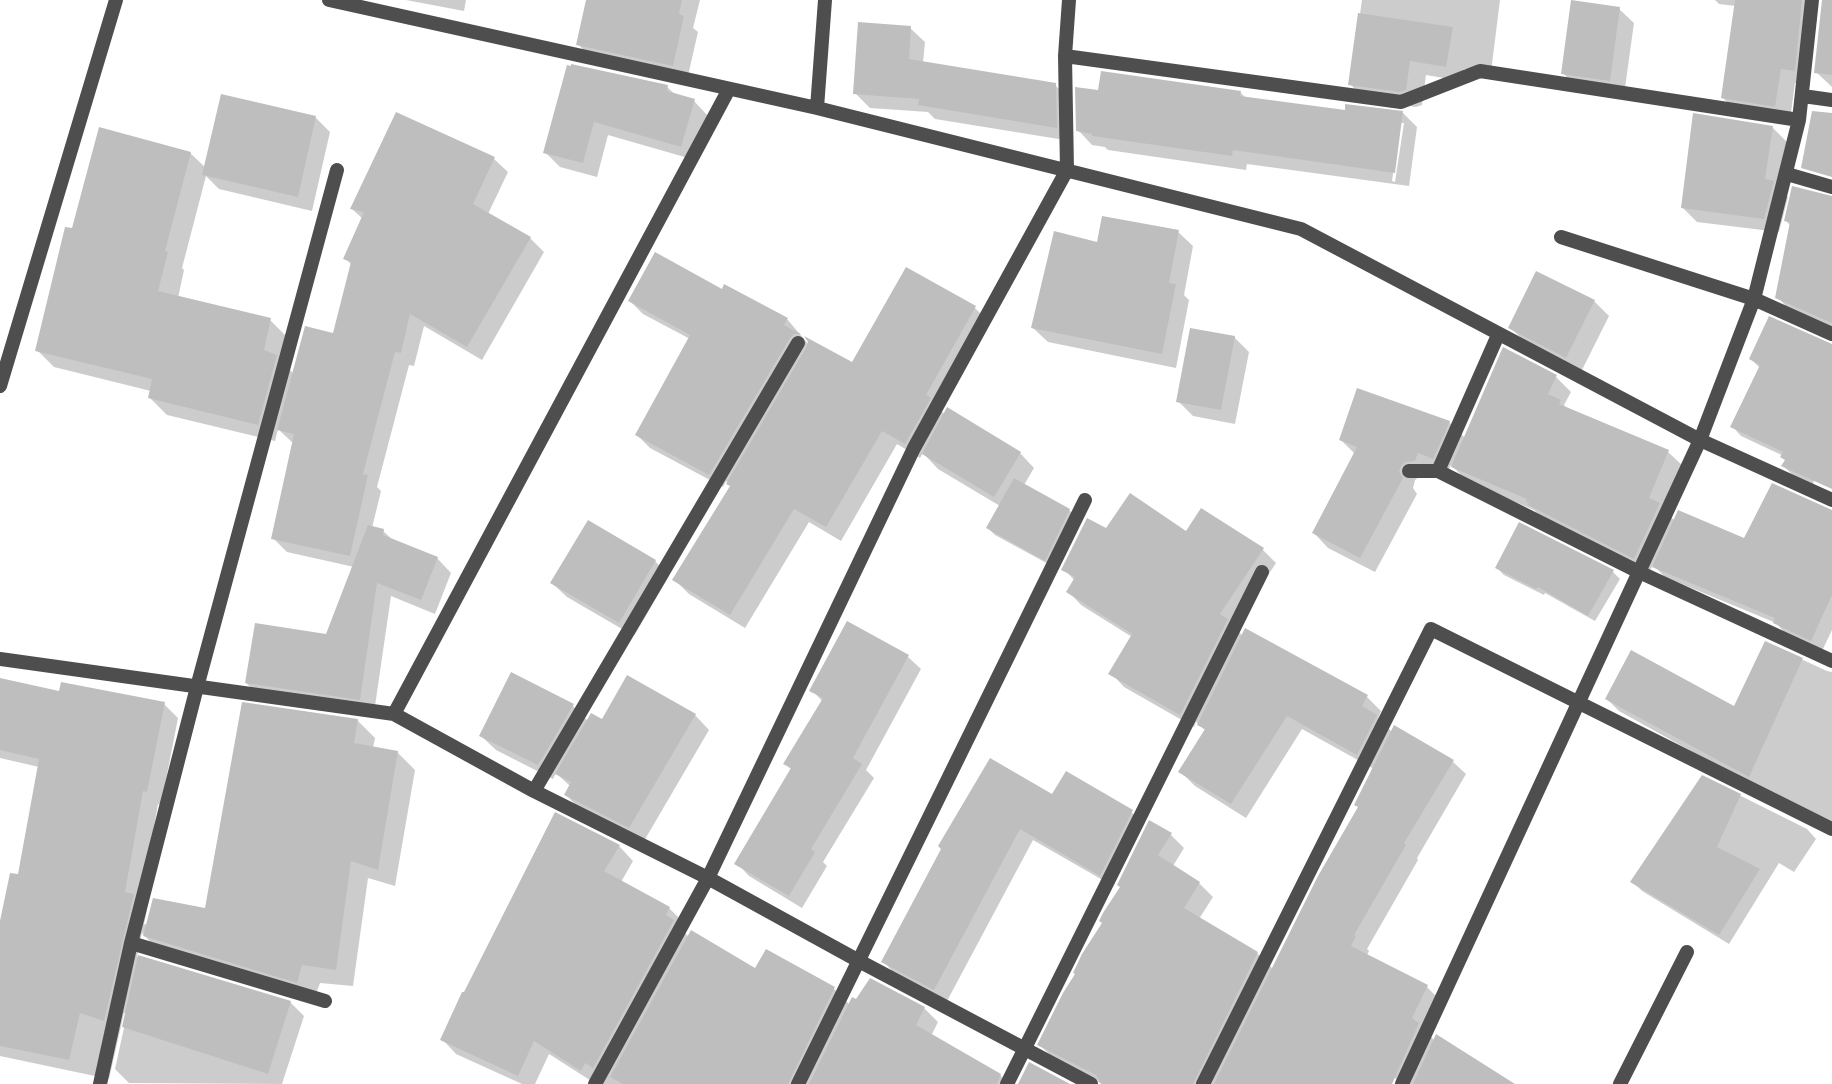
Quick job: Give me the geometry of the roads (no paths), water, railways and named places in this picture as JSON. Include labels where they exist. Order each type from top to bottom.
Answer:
[{"type":"street","points":[[0,386],[116,0]]},
{"type":"street","points":[[329,0],[817,108],[1301,229],[1700,440],[1832,500]]},
{"type":"street","points":[[817,108],[825,0]]},
{"type":"street","points":[[594,1084],[708,878],[914,448],[1067,170],[1066,56],[1069,0]]},
{"type":"street","points":[[1402,1084],[1700,440],[1754,299],[1799,120],[1812,0]]},
{"type":"street","points":[[1066,56],[1401,102],[1480,71],[1799,120]]},
{"type":"street","points":[[394,715],[729,89]]},
{"type":"street","points":[[1803,96],[1832,100]]},
{"type":"street","points":[[100,1084],[131,943],[197,687],[337,170]]},
{"type":"street","points":[[1787,174],[1832,187]]},
{"type":"street","points":[[1561,237],[1754,299],[1832,334]]},
{"type":"street","points":[[1438,471],[1498,335]]},
{"type":"street","points":[[534,791],[798,342]]},
{"type":"street","points":[[1409,471],[1438,471],[1639,572],[1832,662]]},
{"type":"street","points":[[798,1084],[1085,500]]},
{"type":"street","points":[[1007,1084],[1262,572]]},
{"type":"street","points":[[1203,1084],[1431,629],[1832,829]]},
{"type":"street","points":[[0,659],[394,715],[534,791],[708,878],[1091,1084]]},
{"type":"street","points":[[131,943],[325,1001]]},
{"type":"street","points":[[1620,1084],[1687,952]]}]
